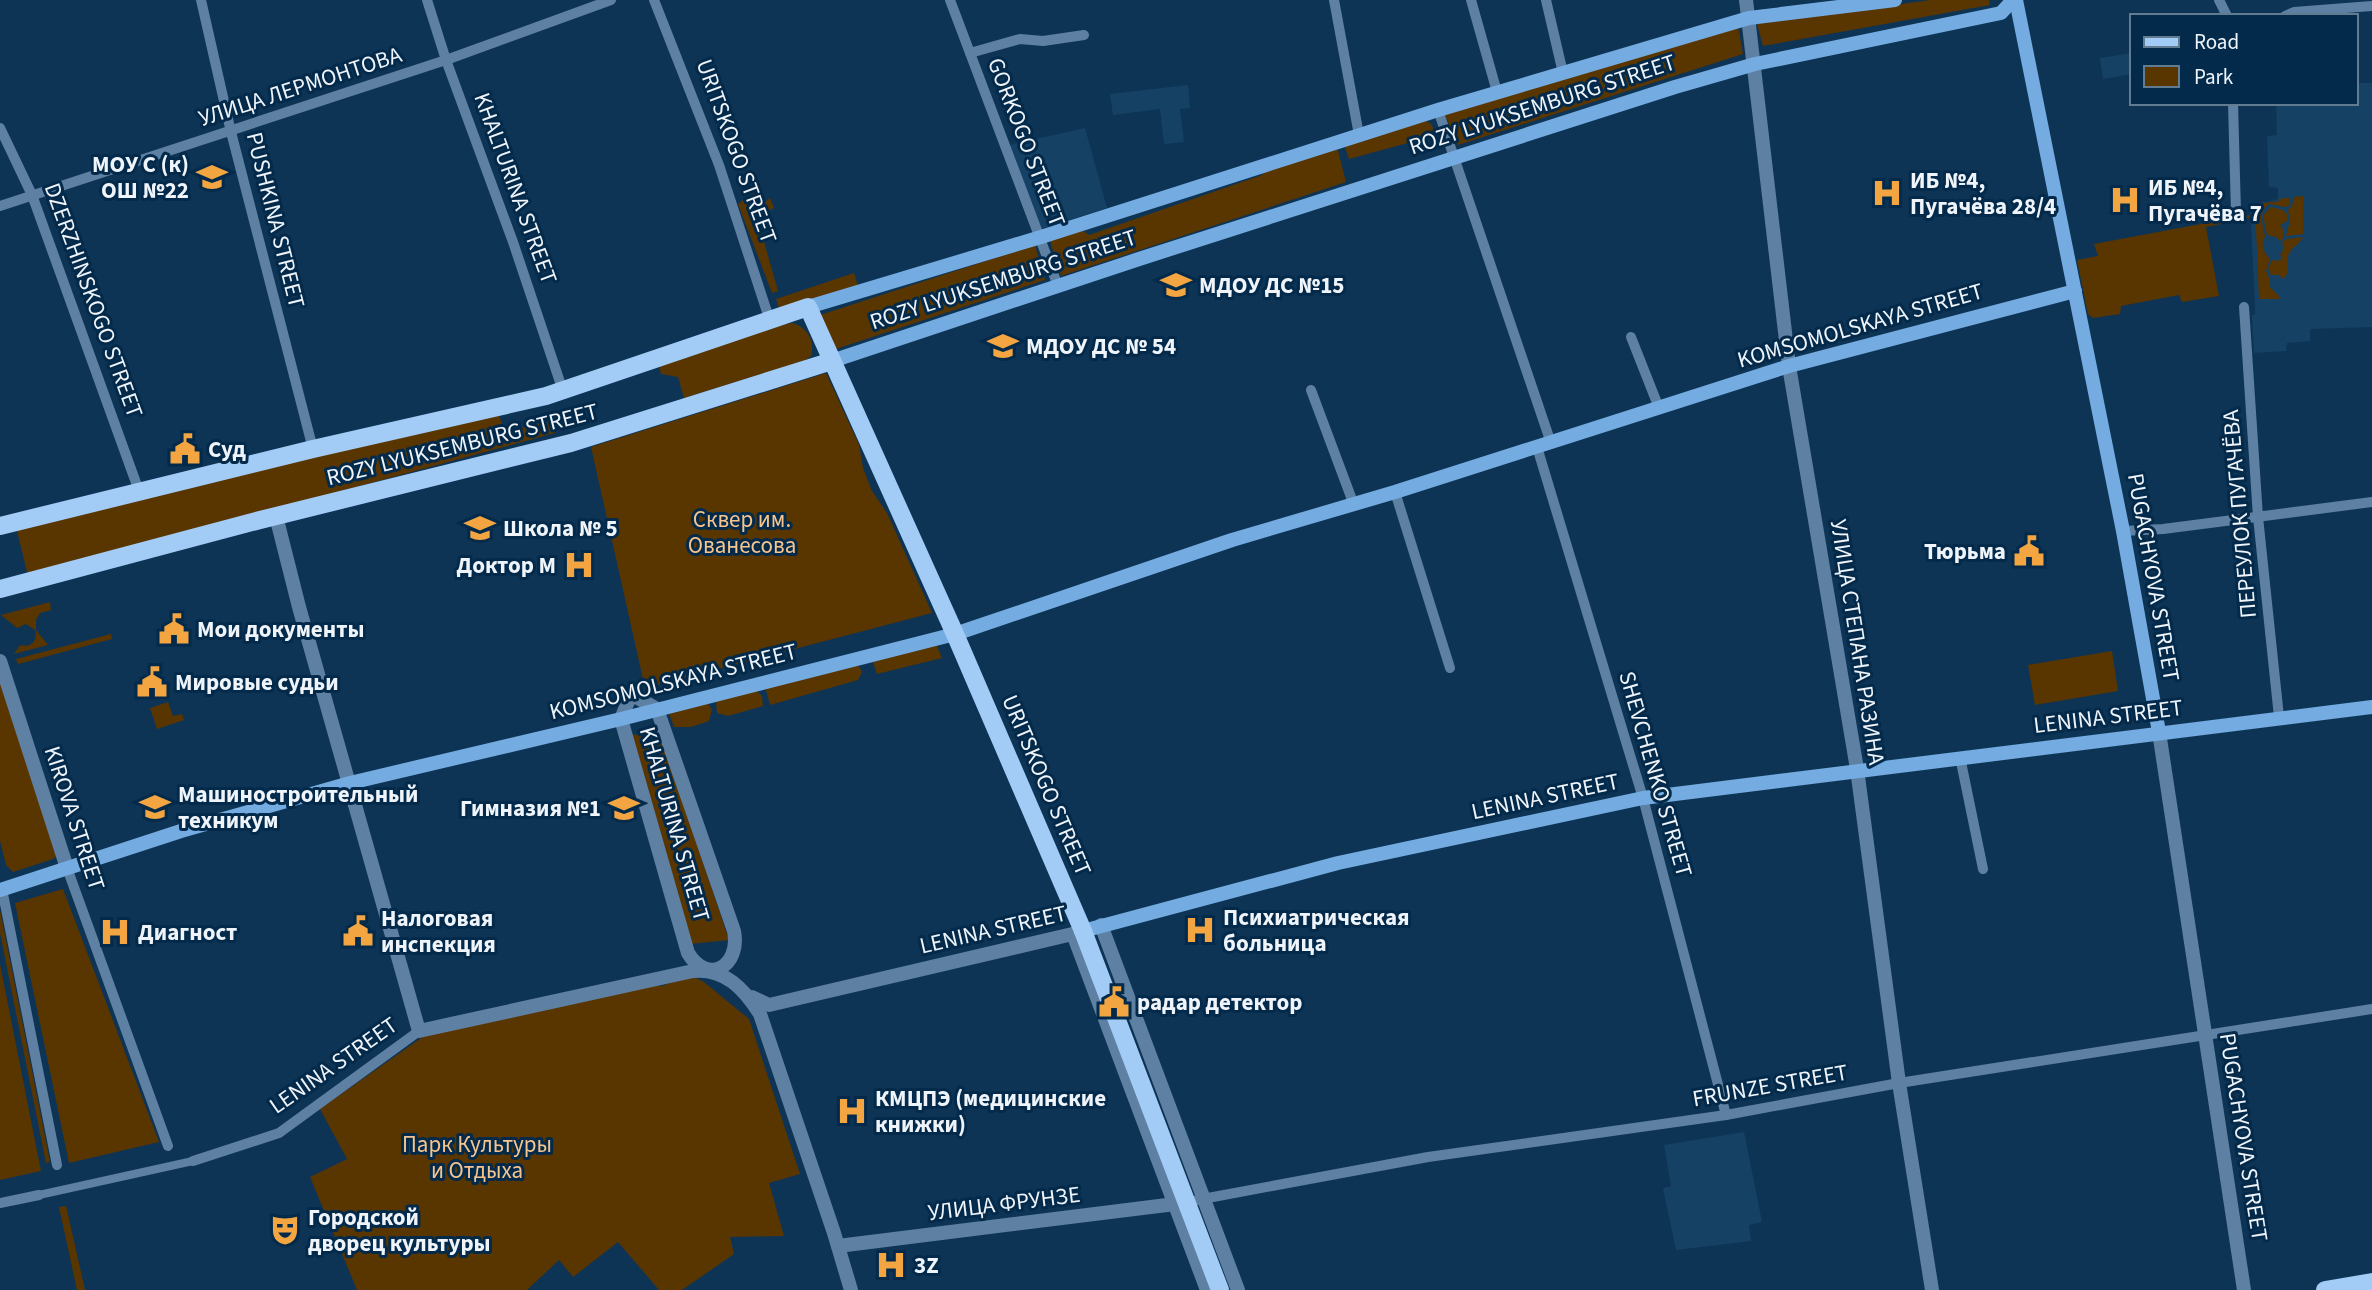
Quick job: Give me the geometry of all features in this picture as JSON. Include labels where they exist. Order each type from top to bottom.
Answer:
[{"type":"main road","name":"ROZY LYUKSEMBURG STREET","points":[[0,526],[563,391],[808,307],[1041,237],[1438,110],[1749,18],[1895,0]]},
{"type":"main road","name":"ROZY LYUKSEMBURG STREET","points":[[0,589],[276,516],[571,443],[832,361],[1456,157],[1755,64],[2001,13],[2015,0]]},
{"type":"main road","name":"PUGACHYOVA STREET","points":[[2015,0],[2123,531],[2160,732]]},
{"type":"main road","name":"KOMSOMOLSKAYA STREET","points":[[1,887],[181,831],[350,783],[621,719],[955,634],[1232,540],[1354,505],[1789,366],[2075,291]]},
{"type":"main road","name":"URITSKOGO STREET","points":[[808,307],[955,634],[1078,932],[1220,1290]]},
{"type":"main road","name":"LENINA STREET","points":[[1078,932],[1338,863],[1643,798],[1857,769],[2372,707]]},
{"type":"main road","points":[[2325,1290],[2372,1282]]},
{"type":"street","name":"PUSHKINA STREET","points":[[201,0],[231,132],[313,449]]},
{"type":"street","name":"KHALTURINA STREET","points":[[427,0],[563,391]]},
{"type":"street","name":"УЛИЦА ЛЕРМОНТОВА","points":[[0,206],[446,60],[611,0]]},
{"type":"street","name":"URITSKOGO STREET","points":[[654,0],[719,165],[770,321]]},
{"type":"street","name":"GORKOGO STREET","points":[[950,0],[1058,286]]},
{"type":"street","points":[[1335,0],[1359,135]]},
{"type":"street","name":"ROZY LYUKSEMBURG STREET","points":[[1471,0],[1497,92]]},
{"type":"street","name":"ROZY LYUKSEMBURG STREET","points":[[1546,0],[1563,73]]},
{"type":"street","name":"УЛИЦА СТЕПАНА РАЗИНА","points":[[1746,0],[1789,366],[1857,769],[1899,1083],[1932,1290]]},
{"type":"street","points":[[2290,14],[2372,6]]},
{"type":"street","name":"GORKOGO STREET","points":[[970,54],[1020,39],[1044,41],[1084,35]]},
{"type":"street","points":[[2233,105],[2236,213]]},
{"type":"street","name":"SHEVCHENKO STREET","points":[[1438,110],[1456,157],[1544,445],[1643,798],[1726,1115]]},
{"type":"street","name":"DZERZHINSKOGO STREET","points":[[0,128],[32,195],[139,491]]},
{"type":"street","name":"ПЕРЕУЛОК ПУГАЧЁВА","points":[[2244,307],[2258,517],[2279,718]]},
{"type":"street","points":[[1631,337],[1658,408]]},
{"type":"street","points":[[1311,390],[1354,505]]},
{"type":"street","points":[[1395,492],[1450,668]]},
{"type":"street","points":[[2123,531],[2162,529],[2372,502]]},
{"type":"street","points":[[276,516],[419,1031]]},
{"type":"street","name":"KIROVA STREET","points":[[0,660],[67,868],[169,1146]]},
{"type":"street","name":"KHALTURINA STREET","points":[[710,970],[727,964],[732,959],[736,945],[734,931],[657,709],[631,694],[621,719],[688,953],[695,963],[710,970],[726,977],[745,993],[760,1014],[851,1290]]},
{"type":"street","name":"PUGACHYOVA STREET","points":[[2160,732],[2244,1290]]},
{"type":"street","points":[[1960,757],[1983,869]]},
{"type":"street","points":[[1,887],[57,1165]]},
{"type":"street","points":[[1101,925],[1238,1290]]},
{"type":"street","name":"URITSKOGO STREET","points":[[1078,932],[1207,1290]]},
{"type":"street","name":"LENINA STREET","points":[[745,993],[769,1005],[1078,932]]},
{"type":"street","name":"LENINA STREET","points":[[0,1203],[194,1161],[279,1133],[419,1031],[693,971],[710,970]]},
{"type":"street","name":"FRUNZE STREET","points":[[1175,1204],[1429,1157],[1726,1115],[1899,1083],[2372,1009]]},
{"type":"street","name":"УЛИЦА ФРУНЗЕ","points":[[838,1246],[1175,1204]]},
{"type":"shaded area","points":[[2130,53],[2130,74],[2103,79],[2100,58]]},
{"type":"shaded area","points":[[2358,83],[2372,83],[2372,327],[2310,329],[2310,341],[2287,343],[2286,351],[2254,353],[2252,315],[2255,315],[2255,306],[2250,203],[2278,199],[2278,188],[2269,187],[2267,136],[2277,135],[2276,105],[2358,105]]},
{"type":"shaded area","points":[[1188,85],[1190,108],[1180,109],[1184,142],[1164,144],[1160,109],[1113,115],[1110,94]]},
{"type":"shaded area","points":[[1085,128],[1107,208],[1038,230],[1005,146]]},
{"type":"shaded area","points":[[1744,1132],[1762,1222],[1749,1225],[1751,1241],[1676,1250],[1663,1188],[1671,1186],[1664,1145]]},
{"type":"green space","points":[[1930,0],[1989,0],[1990,5],[1763,46],[1757,24]]},
{"type":"green space","points":[[1738,27],[1743,54],[1458,145],[1444,113]]},
{"type":"green space","points":[[1423,119],[1431,124],[1437,135],[1349,159],[1344,145]]},
{"type":"green space","points":[[1337,147],[1346,182],[1061,276],[1050,241],[1082,230],[1089,235],[1262,175],[1266,169]]},
{"type":"green space","points":[[753,193],[757,201],[764,203],[770,198],[774,208],[757,217],[778,291],[772,293],[738,204]]},
{"type":"green space","points":[[2303,196],[2303,234],[2286,236],[2290,221],[2288,210],[2294,197]]},
{"type":"green space","points":[[2281,198],[2290,198],[2289,206],[2269,204],[2263,211],[2262,219],[2265,237],[2263,249],[2270,258],[2266,271],[2269,286],[2279,299],[2259,299],[2255,204],[2280,201]]},
{"type":"green space","points":[[2271,207],[2287,214],[2287,221],[2280,225],[2284,230],[2280,241],[2267,235],[2263,215]]},
{"type":"green space","points":[[2249,215],[2250,218],[2206,227],[2219,296],[2182,302],[2179,295],[2121,306],[2120,314],[2093,318],[2088,314],[2077,260],[2098,256],[2094,244]]},
{"type":"green space","points":[[2303,237],[2289,253],[2286,276],[2283,279],[2279,275],[2271,275],[2268,268],[2272,260],[2278,261],[2282,258],[2282,242]]},
{"type":"green space","points":[[1035,245],[1045,280],[836,349],[820,315]]},
{"type":"green space","points":[[854,273],[858,286],[779,308],[776,299]]},
{"type":"green space","points":[[793,323],[803,328],[811,340],[811,356],[804,361],[684,398],[678,377],[661,374],[659,365]]},
{"type":"green space","name":"Сквер им. Ованесова","points":[[826,373],[859,445],[863,468],[872,491],[887,513],[932,613],[645,688],[591,447]]},
{"type":"green space","points":[[497,410],[505,432],[552,420],[555,433],[28,576],[16,527]]},
{"type":"green space","points":[[50,602],[51,610],[40,613],[36,620],[36,630],[48,645],[14,654],[20,645],[33,643],[35,630],[26,624],[17,628],[1,615]]},
{"type":"green space","points":[[111,634],[112,639],[18,664],[16,659]]},
{"type":"green space","points":[[936,644],[942,658],[877,674],[872,659]]},
{"type":"green space","points":[[2112,651],[2118,691],[2035,705],[2028,665]]},
{"type":"green space","points":[[854,664],[859,666],[862,672],[858,680],[770,705],[765,686]]},
{"type":"green space","points":[[0,674],[57,856],[13,872],[6,865],[0,841]]},
{"type":"green space","points":[[756,690],[762,696],[763,706],[728,716],[717,713],[716,701]]},
{"type":"green space","points":[[168,702],[173,716],[182,714],[184,720],[157,729],[150,708]]},
{"type":"green space","points":[[702,702],[712,709],[709,721],[691,727],[674,727],[668,711]]},
{"type":"green space","points":[[630,734],[646,736],[654,746],[662,742],[729,940],[690,944]]},
{"type":"green space","points":[[63,889],[159,1142],[69,1163],[15,903]]},
{"type":"green space","points":[[0,910],[50,1162],[46,1163],[0,933]]},
{"type":"green space","points":[[0,964],[41,1171],[0,1180]]},
{"type":"green space","name":"Парк Культуры и Отдыха","points":[[684,977],[704,982],[749,1019],[800,1174],[769,1183],[784,1236],[730,1237],[734,1254],[682,1290],[659,1290],[618,1242],[573,1277],[559,1260],[527,1290],[357,1290],[310,1177],[347,1159],[320,1109],[424,1036],[648,985],[662,986]]},
{"type":"green space","points":[[66,1206],[85,1290],[77,1290],[59,1207]]},
{"type":"place","name":"МОУ С (к) ОШ №22","points":[[212,177]]},
{"type":"place","name":"ИБ №4, Пугачёва 28/4","points":[[1887,193]]},
{"type":"place","name":"ИБ №4, Пугачёва 7","points":[[2125,200]]},
{"type":"place","name":"МДОУ ДС №15","points":[[1176,285]]},
{"type":"place","name":"МДОУ ДС № 54","points":[[1003,346]]},
{"type":"place","name":"Суд","points":[[185,449]]},
{"type":"place","name":"Школа № 5","points":[[480,528]]},
{"type":"place","name":"Тюрьма","points":[[2029,551]]},
{"type":"place","name":"Доктор М","points":[[579,565]]},
{"type":"place","name":"Мои документы","points":[[174,629]]},
{"type":"place","name":"Мировые судьи","points":[[152,682]]},
{"type":"place","name":"Машиностроительный техникум","points":[[155,807]]},
{"type":"place","name":"Гимназия №1","points":[[624,808]]},
{"type":"place","name":"Психиатрическая больница","points":[[1200,930]]},
{"type":"place","name":"Налоговая инспекция","points":[[358,931]]},
{"type":"place","name":"Диагност","points":[[115,932]]},
{"type":"place","name":"радар детектор","points":[[1114,1002]]},
{"type":"place","name":"КМЦПЭ (медицинские книжки)","points":[[852,1111]]},
{"type":"place","name":"Городской дворец культуры","points":[[285,1230]]},
{"type":"place","name":"3Z","points":[[891,1265]]}]
